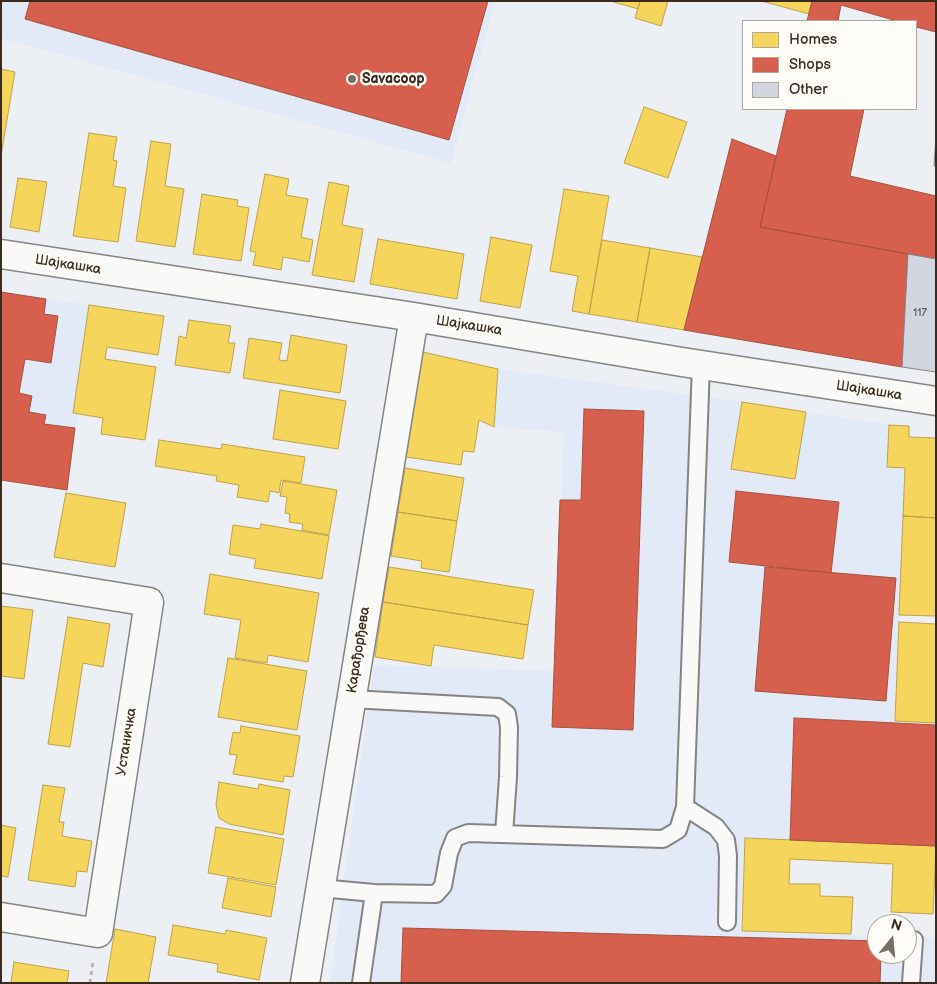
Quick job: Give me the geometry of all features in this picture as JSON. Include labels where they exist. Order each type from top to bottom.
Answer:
[{"type":"street","name":"Шајкашка","points":[[1,254],[414,317],[936,401]]},
{"type":"street","name":"Карађорђева","points":[[305,983],[414,317]]},
{"type":"street","name":"Устаничка","points":[[1,578],[149,602],[98,933],[1,917]]},
{"type":"lane","points":[[320,888],[374,893],[436,894],[443,886],[449,853],[455,838],[468,833],[663,839],[678,830],[685,808],[701,364]]},
{"type":"lane","points":[[351,700],[498,707],[507,714],[509,727],[508,777],[504,834]]},
{"type":"lane","points":[[685,808],[716,828],[726,840],[728,856],[727,922]]},
{"type":"lane","points":[[361,983],[374,893]]},
{"type":"lane","points":[[911,983],[912,964]]},
{"type":"shaded area","name":"Savacoop","points":[[1,1],[495,1],[451,163],[1,38]]},
{"type":"shaded area","points":[[1,292],[89,305],[73,413],[78,414],[67,490],[1,480]]},
{"type":"shaded area","points":[[498,369],[742,402],[889,425],[887,467],[905,468],[894,723],[794,719],[790,840],[745,838],[740,932],[867,936],[867,964],[917,964],[917,937],[936,937],[936,983],[330,983],[374,665],[554,671],[564,432],[494,427]]},
{"type":"building: Homes","points":[[610,1],[640,1],[638,9]]},
{"type":"building: Homes","points":[[640,1],[668,1],[661,26],[635,18]]},
{"type":"building: Homes","points":[[761,1],[812,1],[809,14]]},
{"type":"building: Homes","points":[[1,69],[15,72],[1,156]]},
{"type":"building: Homes","points":[[644,107],[687,122],[668,178],[624,163]]},
{"type":"building: Homes","points":[[89,133],[117,137],[113,160],[117,161],[113,186],[126,188],[118,242],[73,236]]},
{"type":"building: Homes","points":[[151,141],[171,144],[165,186],[184,189],[175,247],[136,241]]},
{"type":"building: Homes","points":[[265,174],[289,179],[286,195],[308,199],[301,237],[313,240],[309,262],[283,257],[281,270],[253,265],[256,252],[250,251]]},
{"type":"building: Homes","points":[[18,178],[47,182],[39,232],[10,227]]},
{"type":"building: Homes","points":[[329,182],[349,186],[342,225],[363,229],[354,282],[312,275]]},
{"type":"building: Homes","points":[[564,189],[609,196],[589,314],[572,311],[578,276],[550,271]]},
{"type":"building: Homes","points":[[202,194],[238,200],[237,206],[249,208],[241,261],[193,254]]},
{"type":"building: Homes","points":[[491,237],[532,245],[520,308],[480,301]]},
{"type":"building: Homes","points":[[378,239],[464,254],[457,299],[370,284]]},
{"type":"building: Homes","points":[[602,240],[650,248],[637,322],[589,314]]},
{"type":"building: Homes","points":[[650,248],[702,257],[684,330],[637,322]]},
{"type":"building: Homes","points":[[89,305],[164,316],[158,355],[107,347],[105,359],[156,367],[145,440],[101,434],[103,418],[73,413]]},
{"type":"building: Homes","points":[[189,320],[231,326],[228,343],[235,343],[230,373],[175,365],[179,336],[186,338]]},
{"type":"building: Homes","points":[[291,335],[347,345],[340,393],[243,378],[249,338],[282,343],[279,360],[287,361]]},
{"type":"building: Homes","points":[[423,352],[498,369],[494,427],[479,420],[474,452],[463,451],[461,465],[406,457]]},
{"type":"building: Homes","points":[[280,390],[346,401],[338,449],[273,439]]},
{"type":"building: Homes","points":[[742,402],[806,412],[795,479],[731,469]]},
{"type":"building: Homes","points":[[889,425],[909,426],[909,437],[936,438],[936,518],[903,516],[905,468],[887,467]]},
{"type":"building: Homes","points":[[159,440],[221,449],[222,444],[305,457],[301,483],[281,480],[279,493],[270,491],[268,502],[237,497],[239,485],[216,481],[217,476],[155,466]]},
{"type":"building: Homes","points":[[405,468],[464,478],[457,521],[398,512]]},
{"type":"building: Homes","points":[[283,481],[337,490],[329,535],[302,530],[303,524],[289,522],[290,514],[285,513],[287,497],[280,496]]},
{"type":"building: Homes","points":[[66,493],[126,503],[115,567],[54,557]]},
{"type":"building: Homes","points":[[398,512],[457,521],[449,572],[421,568],[422,561],[391,556]]},
{"type":"building: Homes","points":[[903,516],[936,518],[936,616],[899,615]]},
{"type":"building: Homes","points":[[261,524],[329,536],[322,579],[254,568],[256,559],[229,554],[233,525],[260,529]]},
{"type":"building: Homes","points":[[389,567],[534,590],[528,625],[383,602]]},
{"type":"building: Homes","points":[[210,574],[319,593],[308,662],[268,655],[267,663],[235,658],[241,620],[204,614]]},
{"type":"building: Homes","points":[[383,602],[528,625],[523,659],[434,645],[431,666],[375,657]]},
{"type":"building: Homes","points":[[1,606],[33,610],[24,679],[1,676]]},
{"type":"building: Homes","points":[[68,617],[110,624],[103,667],[83,663],[70,747],[48,744]]},
{"type":"building: Homes","points":[[899,622],[936,624],[936,723],[895,721]]},
{"type":"building: Homes","points":[[228,658],[307,671],[297,730],[218,717]]},
{"type":"building: Homes","points":[[241,726],[300,736],[293,777],[284,776],[283,782],[233,774],[237,755],[229,754],[233,732],[240,733]]},
{"type":"building: Homes","points":[[219,782],[258,789],[259,784],[290,790],[283,835],[229,824],[219,818],[216,805]]},
{"type":"building: Homes","points":[[43,785],[65,788],[59,822],[64,822],[62,836],[92,841],[87,872],[77,871],[75,887],[28,880]]},
{"type":"building: Homes","points":[[1,825],[16,828],[8,877],[1,876]]},
{"type":"building: Homes","points":[[216,827],[284,839],[276,885],[208,873]]},
{"type":"building: Homes","points":[[745,838],[936,846],[933,914],[891,912],[893,864],[790,859],[789,884],[820,884],[820,896],[853,897],[851,934],[742,931]]},
{"type":"building: Homes","points":[[228,878],[276,887],[271,917],[222,908]]},
{"type":"building: Homes","points":[[173,925],[225,934],[226,930],[267,938],[259,980],[217,972],[218,964],[168,955]]},
{"type":"building: Homes","points":[[115,929],[156,937],[148,983],[106,983]]},
{"type":"building: Homes","points":[[14,962],[69,971],[67,983],[11,983]]},
{"type":"building: Shops","name":"Savacoop","points":[[30,1],[488,1],[449,140],[25,19]]},
{"type":"building: Shops","points":[[812,1],[936,1],[936,32],[917,27],[917,20],[894,20],[841,5],[838,20],[807,20]]},
{"type":"building: Shops","points":[[787,110],[864,110],[850,176],[936,196],[936,259],[760,227]]},
{"type":"building: Shops","points":[[732,139],[776,156],[760,227],[908,254],[902,367],[684,330]]},
{"type":"building: Shops","points":[[1,292],[46,299],[44,314],[58,316],[51,363],[25,359],[19,393],[32,396],[29,412],[46,415],[44,424],[75,428],[67,490],[1,480]]},
{"type":"building: Shops","points":[[584,409],[644,411],[633,730],[552,727],[560,500],[581,500]]},
{"type":"building: Shops","points":[[736,491],[839,502],[831,573],[729,562]]},
{"type":"building: Shops","points":[[765,567],[896,578],[886,701],[755,691]]},
{"type":"building: Shops","points":[[794,718],[936,725],[936,846],[790,840]]},
{"type":"building: Shops","points":[[403,928],[867,941],[867,964],[881,964],[880,983],[401,983]]},
{"type":"building: Other","points":[[936,137],[936,166],[934,166]]},
{"type":"building: Other","points":[[908,254],[936,259],[936,372],[902,367]]},
{"type":"place","name":"Savacoop","points":[[352,79]]}]
